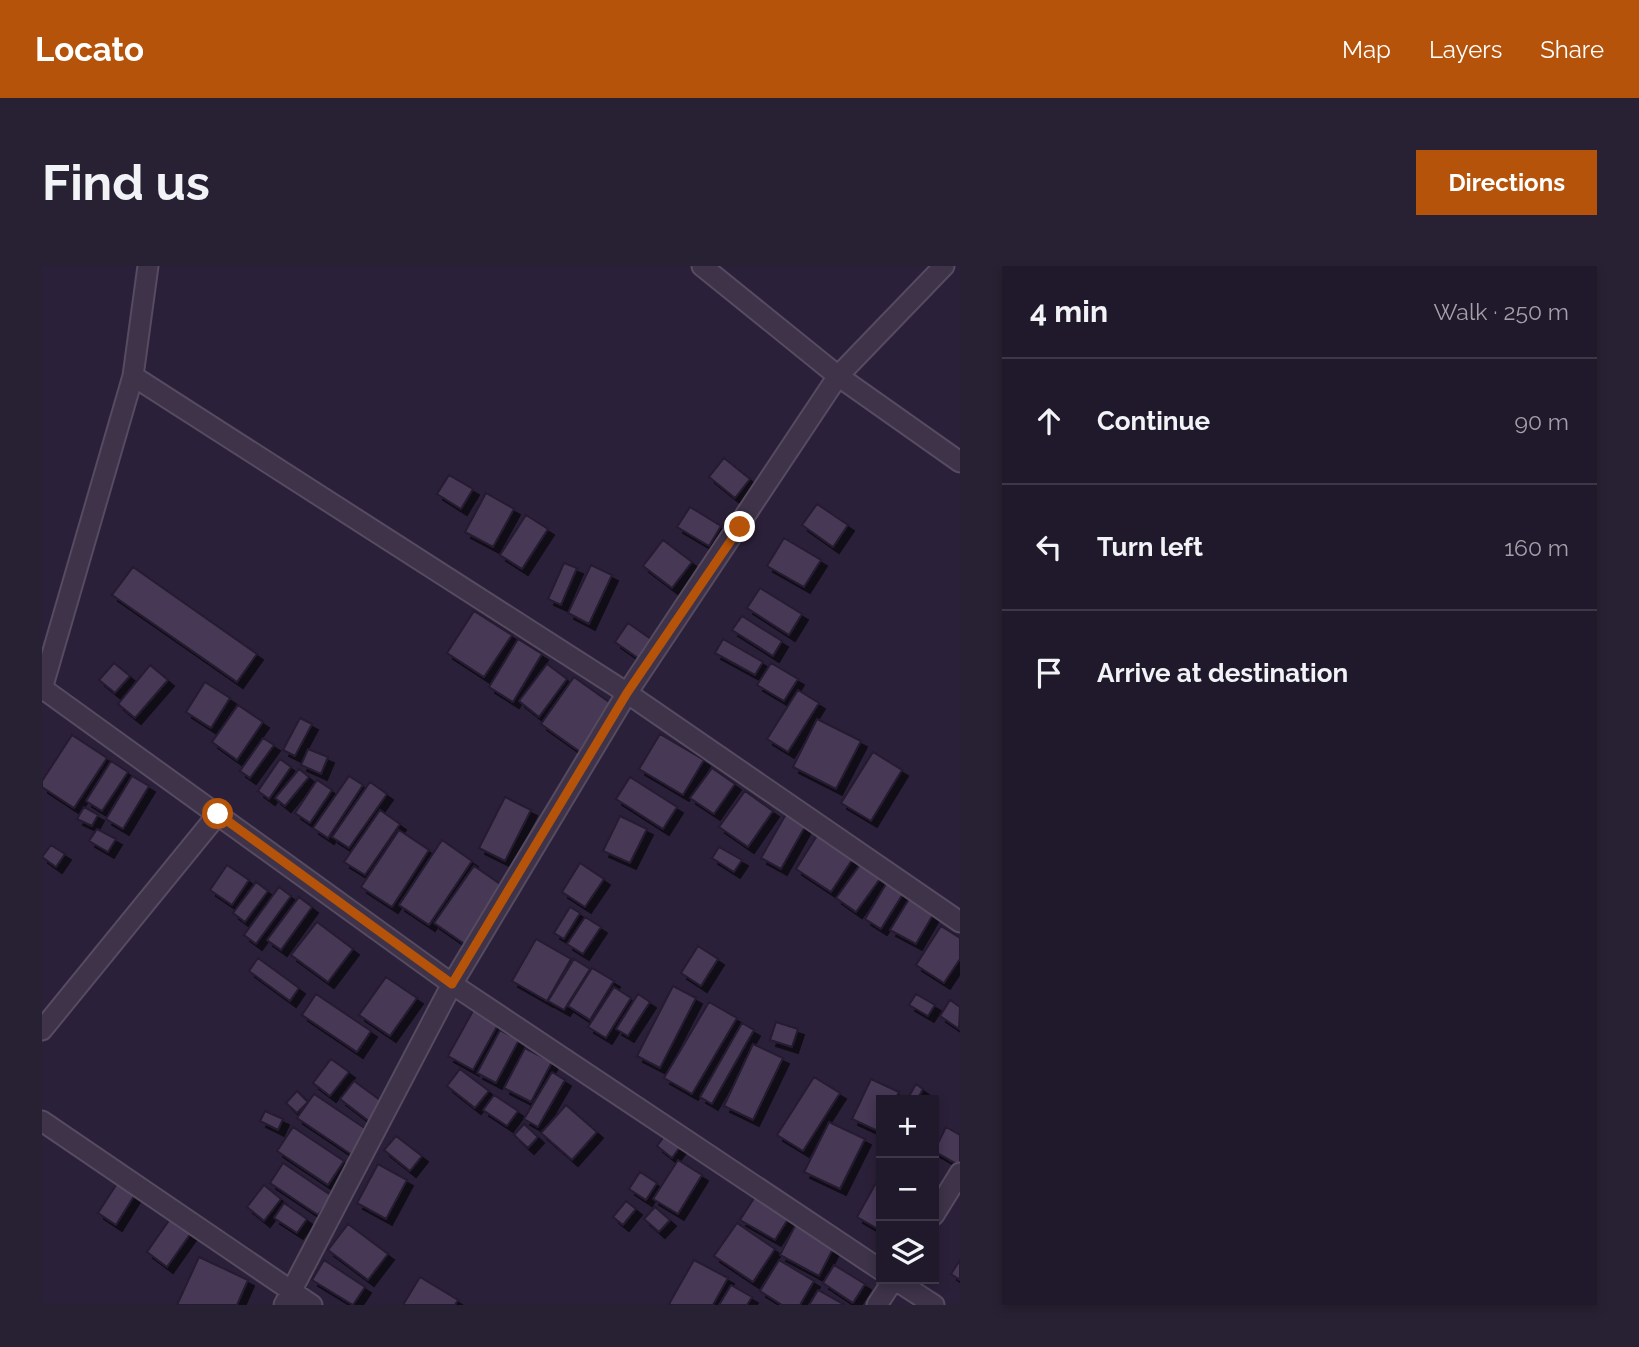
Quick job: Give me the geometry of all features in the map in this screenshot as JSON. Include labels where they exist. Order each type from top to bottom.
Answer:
[{"type":"street","points":[[148,266],[133,376],[42,689],[452,984],[876,1267]]},
{"type":"street","points":[[702,266],[838,376],[960,463]]},
{"type":"street","points":[[288,1299],[452,984],[627,693],[838,376],[944,266]]},
{"type":"street","points":[[133,376],[627,693],[960,922]]},
{"type":"street","points":[[42,1030],[218,814]]},
{"type":"street","points":[[42,1121],[288,1299],[312,1305]]},
{"type":"street","points":[[939,1207],[960,1173]]},
{"type":"street","points":[[877,1305],[891,1284]]},
{"type":"street","points":[[902,1284],[934,1305]]},
{"type":"building","points":[[724,458],[750,479],[735,498],[709,477]]},
{"type":"building","points":[[449,475],[473,489],[461,509],[437,494]]},
{"type":"building","points":[[486,493],[514,509],[493,547],[465,532]]},
{"type":"building","points":[[817,504],[848,525],[833,547],[802,525]]},
{"type":"building","points":[[690,507],[721,526],[709,546],[677,527]]},
{"type":"building","points":[[526,515],[548,529],[522,569],[500,555]]},
{"type":"building","points":[[784,538],[821,560],[804,587],[767,566]]},
{"type":"building","points":[[663,540],[692,562],[672,588],[643,566]]},
{"type":"building","points":[[564,563],[577,568],[561,605],[548,599]]},
{"type":"building","points":[[591,565],[612,575],[589,624],[568,613]]},
{"type":"building","points":[[133,567],[257,654],[237,682],[112,595]]},
{"type":"building","points":[[760,588],[802,614],[789,635],[747,608]]},
{"type":"building","points":[[474,611],[512,635],[484,677],[447,653]]},
{"type":"building","points":[[742,616],[782,641],[773,656],[732,630]]},
{"type":"building","points":[[628,623],[658,644],[645,663],[615,642]]},
{"type":"building","points":[[518,639],[542,654],[513,702],[489,687]]},
{"type":"building","points":[[723,639],[763,662],[755,675],[715,653]]},
{"type":"building","points":[[114,663],[130,676],[115,693],[99,680]]},
{"type":"building","points":[[771,663],[798,679],[784,701],[757,685]]},
{"type":"building","points":[[547,664],[567,679],[539,717],[519,701]]},
{"type":"building","points":[[150,665],[168,680],[135,718],[118,704]]},
{"type":"building","points":[[574,677],[616,707],[583,754],[541,724]]},
{"type":"building","points":[[205,682],[230,698],[211,728],[186,712]]},
{"type":"building","points":[[798,690],[819,703],[788,752],[767,739]]},
{"type":"building","points":[[238,705],[263,722],[237,760],[212,742]]},
{"type":"building","points":[[300,718],[312,724],[295,756],[283,750]]},
{"type":"building","points":[[817,719],[861,741],[836,789],[793,767]]},
{"type":"building","points":[[660,734],[704,760],[683,795],[639,769]]},
{"type":"building","points":[[72,735],[107,758],[74,808],[42,787],[42,781]]},
{"type":"building","points":[[263,738],[274,745],[250,778],[240,771]]},
{"type":"building","points":[[308,749],[328,757],[321,774],[301,765]]},
{"type":"building","points":[[873,752],[902,770],[871,821],[841,803]]},
{"type":"building","points":[[280,759],[291,767],[269,799],[258,791]]},
{"type":"building","points":[[111,761],[128,772],[102,811],[86,801]]},
{"type":"building","points":[[712,768],[735,784],[714,814],[690,798]]},
{"type":"building","points":[[299,769],[309,777],[285,806],[275,798]]},
{"type":"building","points":[[132,776],[149,786],[123,829],[106,819]]},
{"type":"building","points":[[349,776],[363,785],[328,838],[313,828]]},
{"type":"building","points":[[630,777],[677,807],[663,829],[616,799]]},
{"type":"building","points":[[317,780],[332,790],[310,823],[295,813]]},
{"type":"building","points":[[370,782],[387,794],[349,848],[332,837]]},
{"type":"building","points":[[745,791],[773,811],[748,847],[719,827]]},
{"type":"building","points":[[505,797],[531,810],[505,861],[479,848]]},
{"type":"building","points":[[84,807],[98,815],[92,826],[77,819]]},
{"type":"building","points":[[380,810],[400,824],[365,875],[344,862]]},
{"type":"building","points":[[786,814],[806,825],[781,869],[761,858]]},
{"type":"building","points":[[620,816],[647,829],[630,863],[603,851]]},
{"type":"building","points":[[97,829],[116,839],[108,852],[89,841]]},
{"type":"building","points":[[399,830],[429,850],[392,907],[361,887]]},
{"type":"building","points":[[818,834],[854,857],[831,892],[796,869]]},
{"type":"building","points":[[442,840],[472,861],[429,925],[399,905]]},
{"type":"building","points":[[51,845],[65,854],[56,867],[42,857]]},
{"type":"building","points":[[719,847],[742,860],[734,872],[712,858]]},
{"type":"building","points":[[862,862],[882,876],[856,912],[836,898]]},
{"type":"building","points":[[580,863],[604,879],[585,907],[562,892]]},
{"type":"building","points":[[227,865],[249,880],[232,905],[210,890]]},
{"type":"building","points":[[474,866],[506,888],[466,945],[434,923]]},
{"type":"building","points":[[889,879],[906,889],[881,929],[865,919]]},
{"type":"building","points":[[256,882],[268,891],[245,922],[233,913]]},
{"type":"building","points":[[279,887],[291,896],[256,944],[244,935]]},
{"type":"building","points":[[912,894],[937,908],[916,944],[890,930]]},
{"type":"building","points":[[299,897],[312,907],[281,950],[267,940]]},
{"type":"building","points":[[570,907],[580,913],[564,939],[554,933]]},
{"type":"building","points":[[585,917],[601,927],[583,954],[567,944]]},
{"type":"building","points":[[317,922],[353,949],[328,982],[291,955]]},
{"type":"building","points":[[941,926],[960,938],[960,959],[944,983],[916,965]]},
{"type":"building","points":[[536,939],[571,959],[547,1001],[512,981]]},
{"type":"building","points":[[698,946],[718,959],[701,986],[681,973]]},
{"type":"building","points":[[258,958],[299,988],[290,1001],[249,971]]},
{"type":"building","points":[[574,959],[590,969],[564,1010],[548,1001]]},
{"type":"building","points":[[592,968],[614,981],[590,1020],[568,1006]]},
{"type":"building","points":[[386,977],[417,998],[390,1036],[359,1015]]},
{"type":"building","points":[[673,986],[696,998],[660,1068],[637,1056]]},
{"type":"building","points":[[614,987],[631,998],[606,1038],[588,1027]]},
{"type":"building","points":[[316,994],[371,1031],[357,1052],[302,1015]]},
{"type":"building","points":[[638,994],[650,1002],[628,1036],[616,1029]]},
{"type":"building","points":[[916,994],[935,1005],[928,1016],[909,1005]]},
{"type":"building","points":[[950,1000],[960,1007],[959,1029],[940,1016]]},
{"type":"building","points":[[709,1002],[737,1018],[692,1094],[664,1078]]},
{"type":"building","points":[[474,1009],[499,1023],[473,1070],[448,1056]]},
{"type":"building","points":[[776,1022],[798,1029],[792,1047],[770,1040]]},
{"type":"building","points":[[742,1023],[754,1030],[712,1104],[700,1097]]},
{"type":"building","points":[[500,1030],[519,1040],[496,1083],[477,1073]]},
{"type":"building","points":[[753,1044],[783,1058],[753,1120],[724,1106]]},
{"type":"building","points":[[525,1048],[552,1062],[531,1102],[504,1088]]},
{"type":"building","points":[[331,1059],[349,1072],[330,1096],[313,1083]]},
{"type":"building","points":[[460,1069],[489,1091],[475,1108],[447,1086]]},
{"type":"building","points":[[552,1072],[565,1080],[538,1127],[524,1119]]},
{"type":"building","points":[[814,1077],[840,1093],[803,1151],[777,1135]]},
{"type":"building","points":[[871,1079],[899,1092],[898,1095],[876,1095],[876,1130],[852,1119]]},
{"type":"building","points":[[354,1081],[384,1103],[370,1122],[340,1099]]},
{"type":"building","points":[[916,1084],[923,1089],[920,1095],[910,1095]]},
{"type":"building","points":[[297,1091],[308,1102],[297,1113],[286,1103]]},
{"type":"building","points":[[314,1094],[372,1133],[355,1157],[297,1118]]},
{"type":"building","points":[[494,1095],[518,1111],[507,1126],[483,1110]]},
{"type":"building","points":[[566,1105],[597,1132],[572,1160],[541,1133]]},
{"type":"building","points":[[265,1111],[283,1119],[278,1130],[260,1121]]},
{"type":"building","points":[[829,1122],[865,1139],[840,1189],[804,1172]]},
{"type":"building","points":[[524,1124],[538,1137],[528,1148],[514,1135]]},
{"type":"building","points":[[293,1127],[344,1161],[328,1185],[277,1151]]},
{"type":"building","points":[[946,1127],[960,1135],[960,1166],[939,1154],[939,1141]]},
{"type":"building","points":[[668,1131],[683,1143],[672,1158],[657,1146]]},
{"type":"building","points":[[396,1136],[422,1156],[410,1171],[384,1150]]},
{"type":"building","points":[[678,1160],[702,1175],[678,1214],[653,1199]]},
{"type":"building","points":[[283,1163],[332,1196],[318,1215],[270,1183]]},
{"type":"building","points":[[378,1164],[407,1180],[386,1219],[357,1203]]},
{"type":"building","points":[[640,1172],[657,1183],[646,1200],[629,1189]]},
{"type":"building","points":[[118,1182],[136,1193],[116,1225],[98,1213]]},
{"type":"building","points":[[876,1183],[876,1228],[857,1217]]},
{"type":"building","points":[[264,1185],[281,1199],[264,1221],[247,1207]]},
{"type":"building","points":[[756,1195],[790,1216],[775,1240],[740,1220]]},
{"type":"building","points":[[626,1201],[636,1209],[623,1225],[613,1217]]},
{"type":"building","points":[[284,1203],[307,1219],[297,1233],[274,1218]]},
{"type":"building","points":[[655,1207],[670,1220],[659,1232],[644,1219]]},
{"type":"building","points":[[170,1219],[191,1233],[167,1267],[147,1252]]},
{"type":"building","points":[[797,1222],[836,1243],[819,1276],[780,1255]]},
{"type":"building","points":[[737,1223],[775,1249],[753,1282],[714,1256]]},
{"type":"building","points":[[348,1224],[388,1254],[368,1280],[328,1250]]},
{"type":"building","points":[[199,1257],[248,1280],[237,1305],[177,1305]]},
{"type":"building","points":[[324,1260],[365,1287],[353,1305],[312,1280]]},
{"type":"building","points":[[694,1260],[728,1278],[713,1305],[669,1304]]},
{"type":"building","points":[[779,1260],[814,1281],[800,1305],[782,1305],[760,1291]]},
{"type":"building","points":[[960,1260],[960,1280],[951,1274]]},
{"type":"building","points":[[834,1265],[865,1284],[853,1303],[823,1283]]},
{"type":"building","points":[[420,1277],[458,1300],[455,1305],[403,1305]]},
{"type":"building","points":[[731,1285],[752,1297],[747,1305],[719,1305]]},
{"type":"building","points":[[818,1290],[845,1305],[809,1305]]},
{"type":"route","points":[[218,814],[452,984],[627,693],[740,527]]}]
